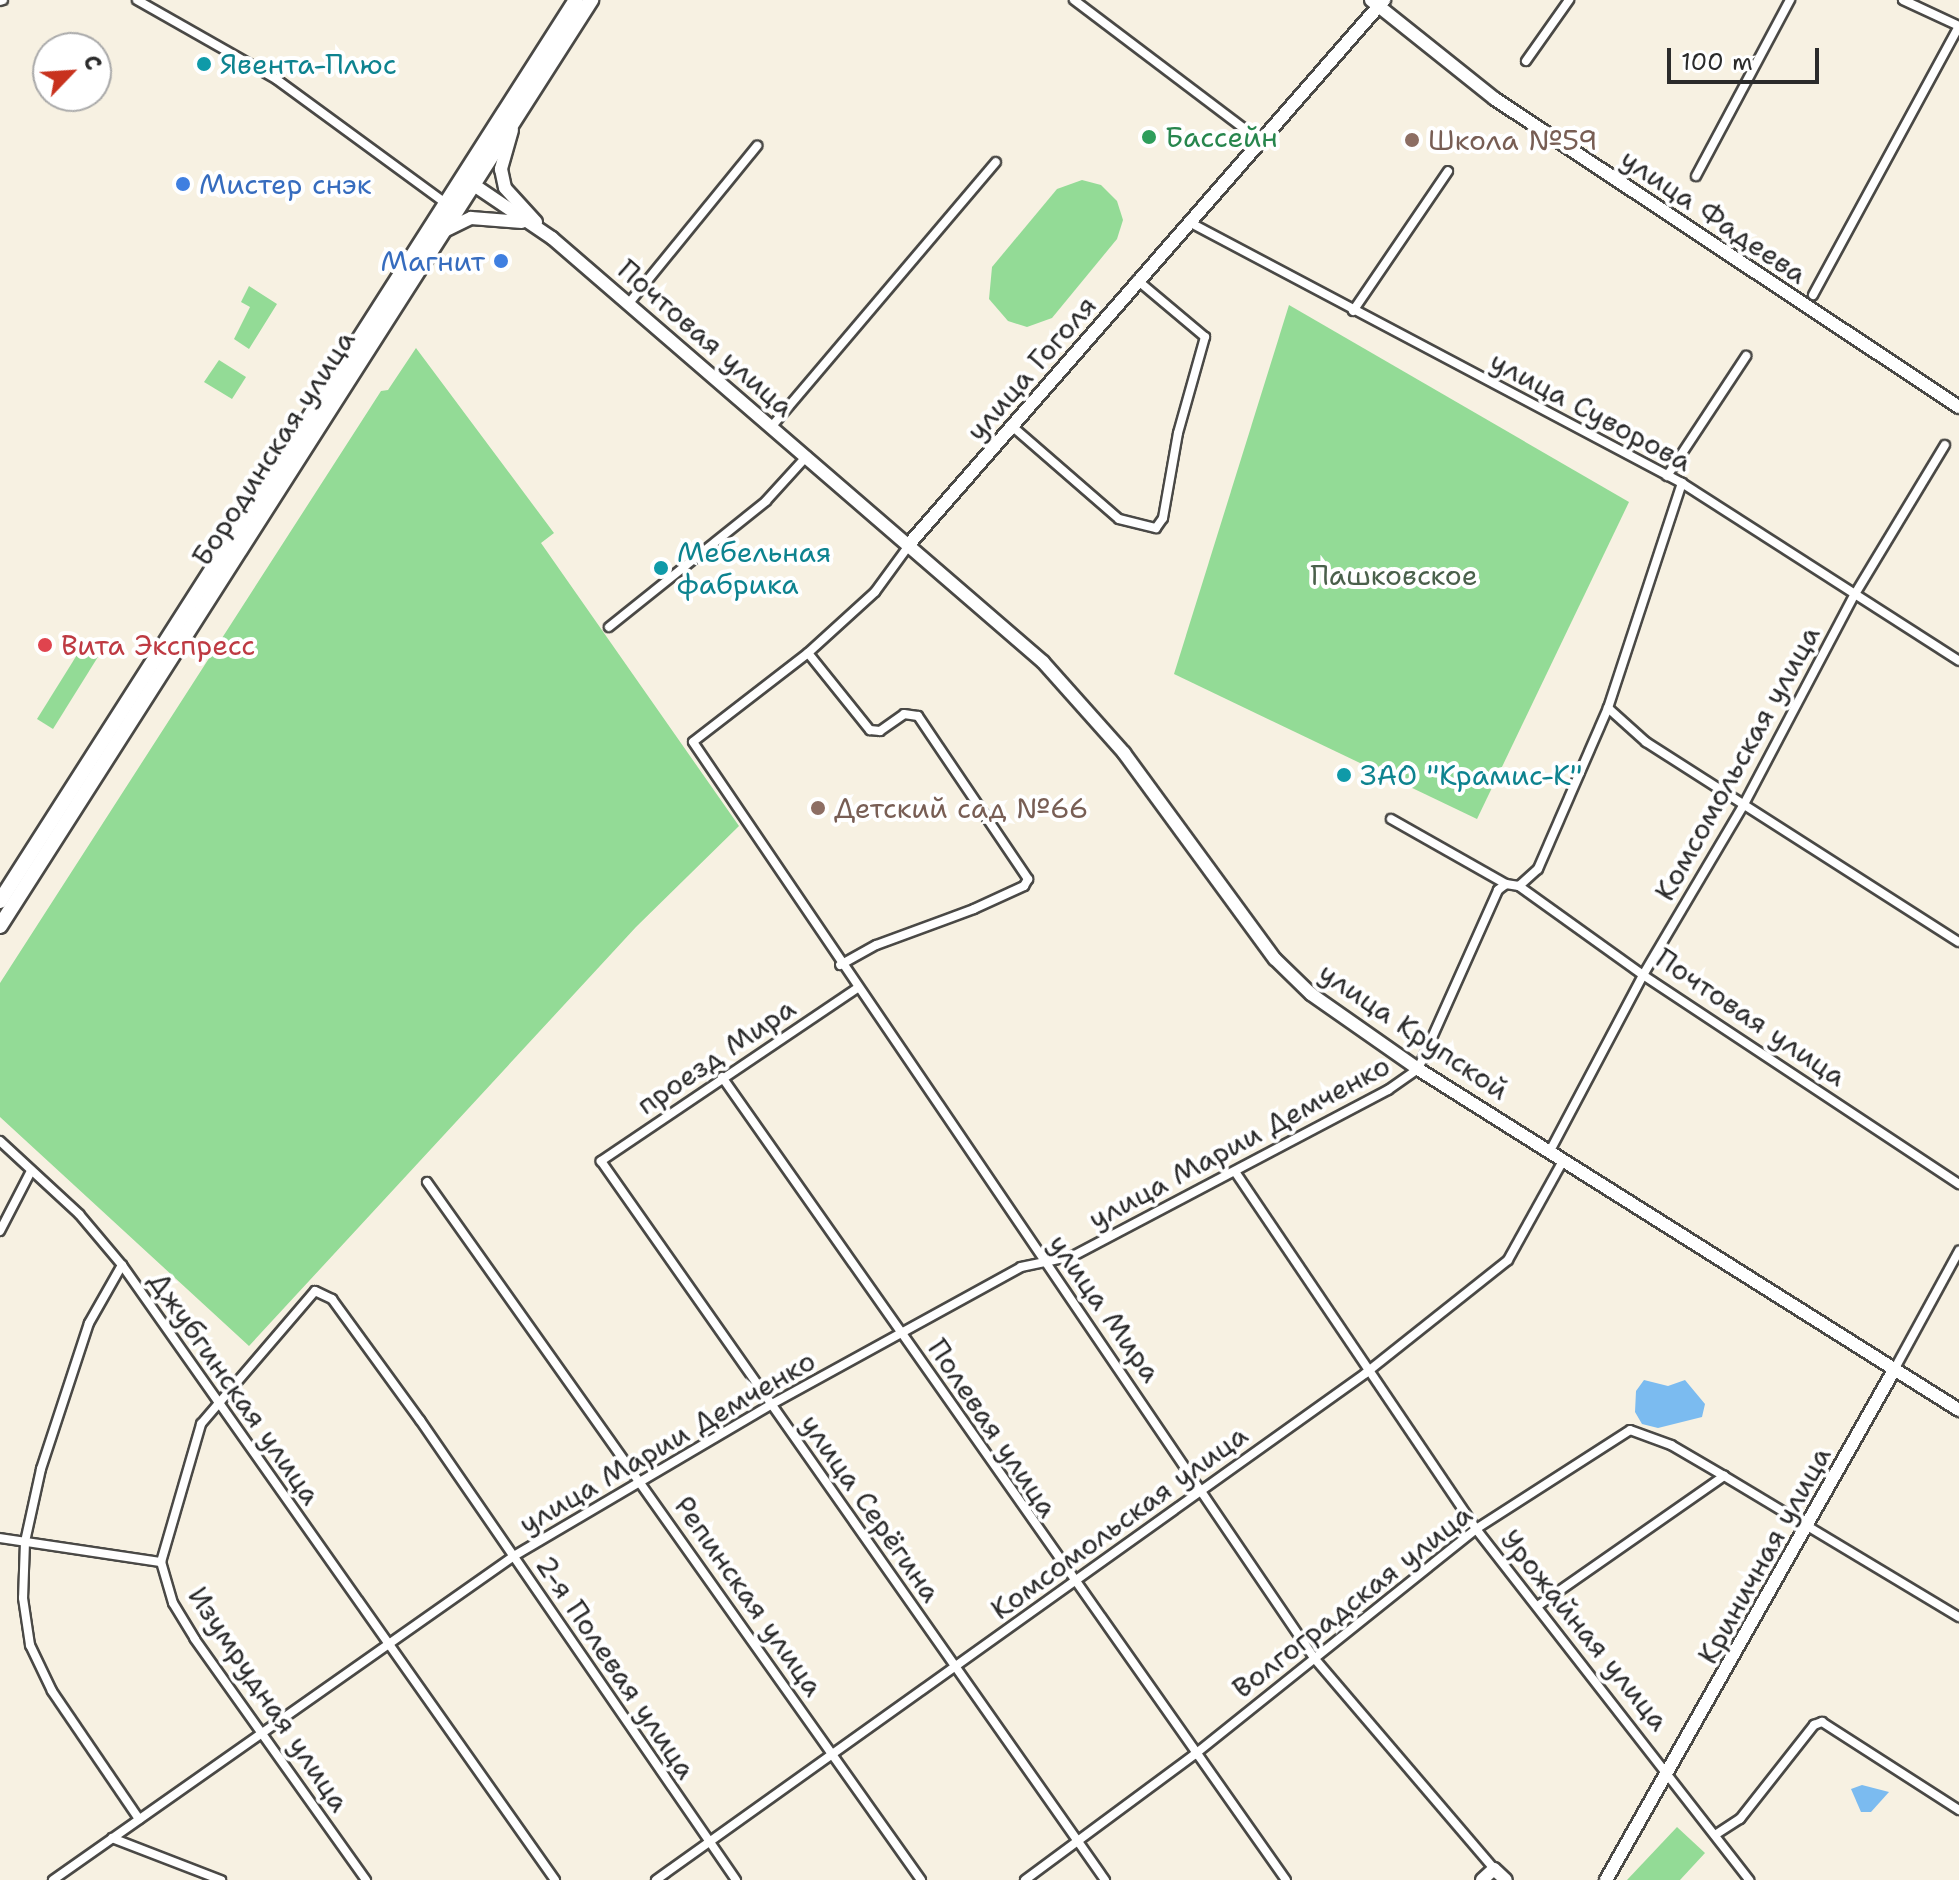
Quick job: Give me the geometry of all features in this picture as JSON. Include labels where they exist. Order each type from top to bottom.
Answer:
[{"type":"main road","name":"Бородинская улица","points":[[470,182],[576,0]]},
{"type":"main road","name":"Бородинская улица","points":[[0,901],[452,207],[512,130],[591,0]]},
{"type":"main road","name":"Бородинская улица","points":[[0,926],[444,231],[452,207]]},
{"type":"street","points":[[137,0],[276,79],[452,207]]},
{"type":"street","points":[[1074,0],[1262,142]]},
{"type":"street","points":[[1526,61],[1569,0]]},
{"type":"street","points":[[1696,176],[1790,0]]},
{"type":"street","points":[[1813,295],[1959,26],[1903,0]]},
{"type":"street","name":"улица Гоголя","points":[[693,742],[808,653],[875,592],[910,543],[1137,280],[1262,142],[1378,2]]},
{"type":"street","name":"улица Фадеева","points":[[1378,2],[1495,99],[1959,407]]},
{"type":"street","points":[[512,130],[501,169],[505,188],[552,238]]},
{"type":"street","points":[[629,303],[757,146]]},
{"type":"street","points":[[772,426],[996,162]]},
{"type":"street","points":[[1353,311],[1448,171]]},
{"type":"street","name":"Почтовая улица","points":[[470,182],[552,238],[910,543]]},
{"type":"street","points":[[444,231],[471,218],[527,222]]},
{"type":"street","name":"улица Суворова","points":[[1189,222],[1682,483],[1959,661]]},
{"type":"street","points":[[1013,427],[1119,519],[1156,528],[1163,518],[1178,433],[1205,337],[1137,280]]},
{"type":"street","points":[[1667,476],[1746,356]]},
{"type":"street","name":"Комсомольская улица","points":[[1551,1149],[1643,975],[1743,806],[1855,594],[1945,445]]},
{"type":"street","points":[[609,627],[766,501],[807,456]]},
{"type":"street","points":[[1391,819],[1506,884],[1519,886],[1538,869],[1608,708],[1682,483]]},
{"type":"street","name":"улица Крупской","points":[[910,543],[1064,684],[1124,753],[1275,959],[1311,994],[1418,1069],[1551,1149],[1959,1410]]},
{"type":"street","points":[[808,653],[870,730],[880,731],[904,714],[918,716],[1026,870],[1024,886],[840,965]]},
{"type":"street","points":[[1608,708],[1646,742],[1959,942]]},
{"type":"street","name":"улица Мира","points":[[693,742],[856,989],[1314,1658],[1506,1880]]},
{"type":"street","name":"улица Марии Демченко","points":[[53,1880],[514,1556],[772,1404],[1021,1267],[1072,1257],[1236,1173],[1418,1069],[1498,890],[1506,884]]},
{"type":"street","name":"Почтовая улица","points":[[1519,886],[1643,975],[1959,1184]]},
{"type":"street","name":"проезд Мира","points":[[601,1161],[856,989]]},
{"type":"street","name":"Полевая улица","points":[[722,1077],[1072,1582],[1286,1880]]},
{"type":"street","name":"Джубгинская улица","points":[[0,1141],[79,1214],[122,1265],[555,1880]]},
{"type":"street","name":"Комсомольская улица","points":[[656,1880],[1366,1373],[1514,1254],[1564,1158]]},
{"type":"street","name":"улица Серёгина","points":[[601,1161],[1105,1880]]},
{"type":"street","points":[[0,1231],[31,1171]]},
{"type":"street","name":"Урожайная улица","points":[[1236,1173],[1366,1373],[1476,1529],[1671,1773],[1749,1880]]},
{"type":"street","name":"Репинская улица","points":[[427,1182],[921,1880]]},
{"type":"street","name":"Криничная улица","points":[[1606,1880],[1671,1773],[1959,1251]]},
{"type":"street","points":[[122,1265],[89,1323],[41,1469],[25,1542],[23,1598],[30,1645],[52,1691],[139,1819]]},
{"type":"street","name":"2-я Полевая улица","points":[[216,1400],[315,1291],[332,1299],[514,1556],[736,1880]]},
{"type":"street","points":[[0,1538],[161,1562],[201,1424],[216,1400]]},
{"type":"street","name":"Волгоградская улица","points":[[1025,1880],[1194,1755],[1476,1529],[1630,1430],[1671,1445],[1724,1476]]},
{"type":"street","points":[[1539,1605],[1724,1476],[1809,1524],[1959,1617]]},
{"type":"street","name":"Изумрудная улица","points":[[161,1562],[173,1603],[366,1880]]},
{"type":"street","points":[[1715,1835],[1740,1819],[1814,1725],[1822,1722],[1959,1810]]},
{"type":"street","points":[[112,1838],[221,1880]]},
{"type":"street","points":[[1482,1880],[1494,1869]]},
{"type":"green space","points":[[1082,180],[1101,185],[1117,201],[1123,220],[1117,239],[1052,318],[1027,327],[1008,321],[989,299],[992,267],[1057,189]]},
{"type":"green space","points":[[249,286],[277,304],[249,349],[234,339],[250,307],[241,302]]},
{"type":"green space","name":"Пашковское","points":[[1289,305],[1629,502],[1477,819],[1174,674]]},
{"type":"green space","points":[[416,348],[554,533],[541,543],[739,826],[636,927],[249,1346],[0,1117],[0,983],[381,391],[388,390]]},
{"type":"green space","points":[[219,360],[246,377],[232,399],[204,382]]},
{"type":"green space","points":[[85,642],[101,652],[53,729],[37,719]]},
{"type":"green space","points":[[1677,1827],[1705,1853],[1680,1880],[1627,1880]]},
{"type":"water","points":[[1644,1380],[1668,1386],[1685,1380],[1705,1404],[1702,1417],[1658,1428],[1642,1424],[1635,1412],[1636,1391]]},
{"type":"water","points":[[1862,1785],[1889,1792],[1871,1812],[1861,1812],[1851,1789]]},
{"type":"place","name":"Явента-Плюс","points":[[204,64]]},
{"type":"place","name":"Бассейн","points":[[1149,137]]},
{"type":"place","name":"Школа №59","points":[[1412,140]]},
{"type":"place","name":"Мистер снэк","points":[[183,184]]},
{"type":"place","name":"Магнит","points":[[501,261]]},
{"type":"place","name":"Мебельная фабрика","points":[[661,568]]},
{"type":"place","name":"Вита Экспресс","points":[[45,645]]},
{"type":"place","name":"ЗАО \"Крамис-К\"","points":[[1344,775]]},
{"type":"place","name":"Детский сад №66","points":[[818,808]]}]
